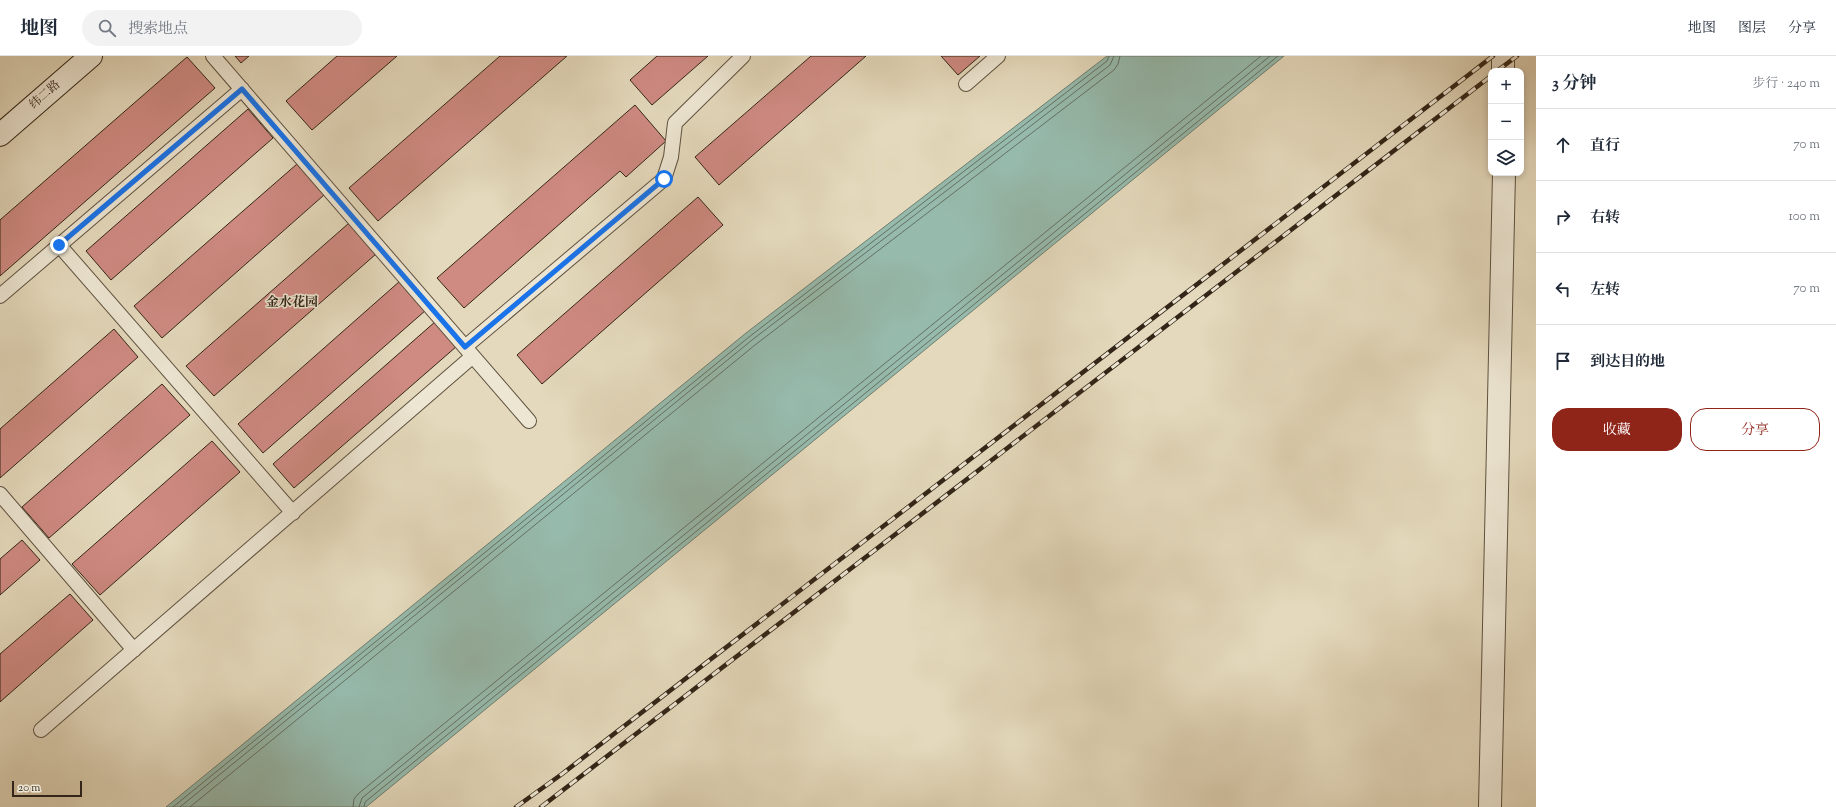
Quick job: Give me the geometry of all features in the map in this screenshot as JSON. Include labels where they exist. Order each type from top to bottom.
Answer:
[{"type":"street","name":"纬二路","points":[[0,135],[91,56]]},
{"type":"street","points":[[1502,56],[1503,68]]},
{"type":"street","points":[[1490,807],[1504,176]]},
{"type":"lane","points":[[214,56],[529,421]]},
{"type":"lane","points":[[41,730],[293,513],[469,352],[664,179],[671,157],[675,123],[742,56]]},
{"type":"lane","points":[[966,84],[998,56]]},
{"type":"lane","points":[[0,296],[242,89]]},
{"type":"lane","points":[[59,245],[293,513]]},
{"type":"lane","points":[[0,494],[134,650]]},
{"type":"water","points":[[1107,56],[1284,56],[366,807],[166,807],[746,333]]},
{"type":"building","points":[[235,56],[249,56],[241,63]]},
{"type":"building","points":[[337,56],[397,56],[312,130],[286,101]]},
{"type":"building","points":[[500,56],[567,56],[378,221],[349,188]]},
{"type":"building","points":[[657,56],[708,56],[652,105],[630,80]]},
{"type":"building","points":[[811,56],[866,56],[719,185],[695,157]]},
{"type":"building","points":[[941,56],[980,56],[958,75]]},
{"type":"building","points":[[187,57],[215,88],[0,276],[0,220]]},
{"type":"building","points":[[635,105],[666,141],[626,177],[620,171],[464,308],[437,278]]},
{"type":"building","points":[[248,109],[273,138],[111,280],[86,251]]},
{"type":"building","points":[[297,164],[324,195],[162,338],[134,306]]},
{"type":"building","points":[[698,197],[723,225],[542,384],[517,355]]},
{"type":"building","points":[[349,223],[376,254],[214,396],[186,366]]},
{"type":"building","points":[[400,281],[426,310],[263,453],[238,424]]},
{"type":"building","points":[[436,321],[457,346],[294,488],[273,464]]},
{"type":"building","points":[[114,329],[138,357],[0,478],[0,429]]},
{"type":"building","points":[[162,384],[190,415],[49,538],[22,507]]},
{"type":"building","points":[[212,441],[240,472],[100,595],[72,564]]},
{"type":"building","points":[[22,540],[40,560],[0,595],[0,559]]},
{"type":"building","points":[[70,594],[93,620],[0,702],[0,654]]},
{"type":"railway","points":[[516,807],[562,774],[1493,56]]},
{"type":"railway","points":[[1501,68],[1517,56]]},
{"type":"railway","points":[[541,807],[1488,78]]},
{"type":"district","name":"金水花园","points":[[292,303]]},
{"type":"route","points":[[59,245],[242,89],[465,347],[664,179]]}]
